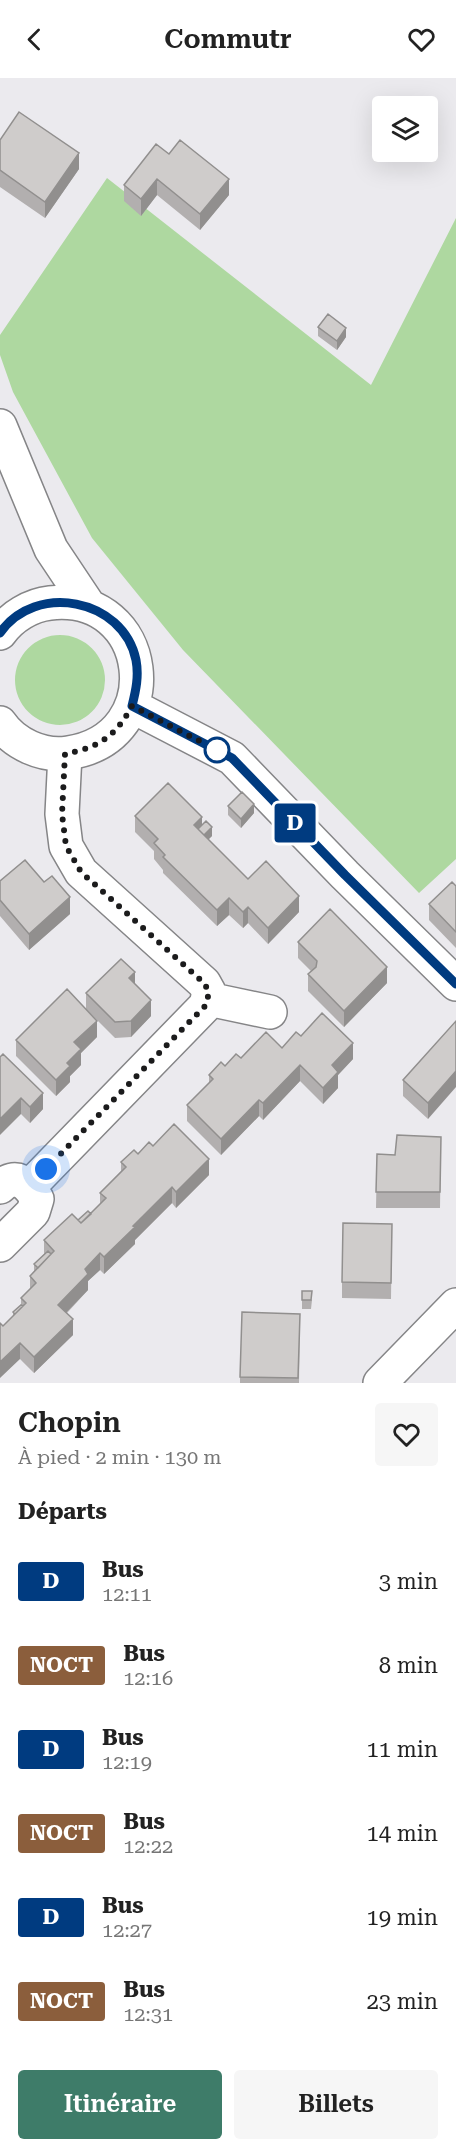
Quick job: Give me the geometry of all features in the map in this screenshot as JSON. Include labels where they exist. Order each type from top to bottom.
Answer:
[{"type":"street","points":[[0,426],[51,549],[89,606]]},
{"type":"street","points":[[41,604],[51,549]]},
{"type":"street","points":[[0,633],[19,614],[41,604],[65,601],[89,606],[110,619],[126,637],[135,658],[138,682],[132,706],[122,725],[106,740],[86,750],[65,754],[41,752],[20,742],[1,726]]},
{"type":"street","points":[[132,706],[232,758],[345,875],[456,984]]},
{"type":"street","points":[[0,1245],[33,1212],[37,1199],[15,1187],[206,1005],[209,992],[204,983],[81,872],[66,846],[62,814],[65,754]]},
{"type":"street","points":[[208,999],[270,1012]]},
{"type":"street","points":[[380,1383],[456,1305]]},
{"type":"green space","points":[[107,178],[371,385],[456,218],[456,859],[419,893],[183,650],[92,538],[13,392],[0,355],[0,335]]},
{"type":"green space","points":[[60,635],[77,639],[92,648],[101,663],[105,680],[101,697],[92,712],[77,721],[60,725],[43,721],[28,712],[19,697],[15,680],[19,663],[28,648],[43,639]]},
{"type":"building","points":[[19,112],[79,153],[45,202],[0,170],[0,140]]},
{"type":"building","points":[[180,140],[229,179],[200,214],[157,179],[141,199],[124,185],[156,144],[169,154]]},
{"type":"building","points":[[328,314],[346,328],[337,341],[318,327]]},
{"type":"building","points":[[168,783],[202,817],[194,825],[248,879],[266,861],[299,896],[268,928],[248,907],[243,912],[229,898],[217,910],[163,857],[165,855],[154,843],[158,839],[135,816]]},
{"type":"building","points":[[242,792],[254,804],[241,819],[228,806]]},
{"type":"building","points":[[206,821],[212,827],[204,835],[198,829]]},
{"type":"building","points":[[25,860],[44,882],[52,876],[70,897],[29,934],[0,900],[0,881]]},
{"type":"building","points":[[452,882],[456,886],[456,932],[429,904]]},
{"type":"building","points":[[330,909],[387,967],[344,1011],[308,974],[316,967],[317,961],[298,942]]},
{"type":"building","points":[[121,959],[135,972],[129,978],[151,1000],[131,1021],[115,1022],[86,993]]},
{"type":"building","points":[[67,989],[97,1021],[74,1042],[81,1049],[67,1063],[70,1066],[56,1080],[16,1040]]},
{"type":"building","points":[[322,1013],[353,1043],[332,1065],[338,1072],[323,1088],[300,1065],[263,1103],[259,1100],[221,1139],[187,1105],[213,1079],[209,1075],[221,1062],[225,1066],[236,1054],[241,1058],[266,1032],[282,1048],[296,1032],[301,1036]]},
{"type":"building","points":[[456,1021],[456,1071],[428,1103],[403,1080]]},
{"type":"building","points":[[3,1054],[43,1093],[30,1107],[21,1098],[0,1119],[0,1057]]},
{"type":"building","points":[[174,1124],[209,1159],[176,1192],[172,1187],[104,1257],[100,1253],[85,1269],[88,1274],[58,1305],[73,1319],[34,1357],[20,1343],[0,1362],[0,1323],[3,1326],[26,1303],[21,1298],[36,1283],[30,1276],[54,1251],[44,1240],[72,1214],[81,1223],[106,1198],[100,1193],[126,1167],[121,1162],[134,1150],[138,1154],[149,1142],[153,1146]]},
{"type":"building","points":[[397,1135],[441,1137],[440,1192],[376,1192],[377,1154],[395,1155]]},
{"type":"building","points":[[88,1211],[91,1214],[81,1223],[78,1220]]},
{"type":"building","points":[[343,1223],[392,1224],[391,1283],[342,1282]]},
{"type":"building","points":[[48,1251],[51,1254],[38,1268],[34,1264]]},
{"type":"building","points":[[302,1291],[312,1291],[311,1300],[302,1300]]},
{"type":"building","points":[[21,1305],[23,1306],[15,1314],[13,1312]]},
{"type":"building","points":[[242,1312],[300,1314],[298,1378],[240,1377]]},
{"type":"bus line","name":"D","points":[[0,633],[19,614],[41,604],[65,601],[89,606],[110,619],[126,637],[135,658],[138,682],[132,706],[232,758],[345,875],[456,984]]},
{"type":"route","points":[[46,1169],[206,1005],[209,992],[204,983],[81,872],[66,846],[62,814],[65,754],[86,750],[106,740],[122,725],[132,706],[217,750]]}]
